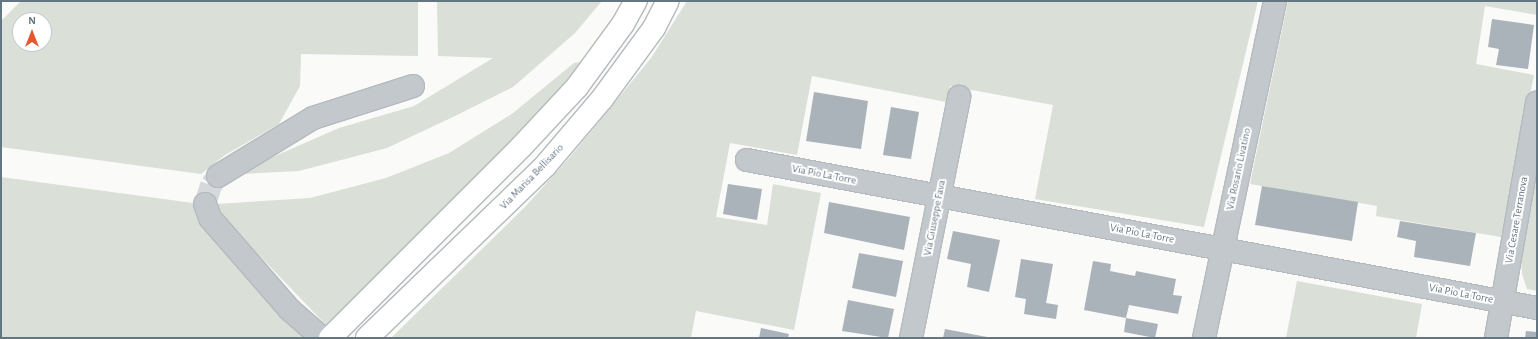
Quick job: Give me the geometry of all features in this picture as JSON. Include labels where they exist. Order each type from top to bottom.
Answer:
[{"type":"main road","points":[[330,338],[522,146],[577,87],[623,24],[636,1]]},
{"type":"main road","name":"Via Marisa Bellisario","points":[[370,336],[545,166],[602,99],[654,28],[668,1]]},
{"type":"street","name":"Via Rosario Livatino","points":[[1204,338],[1221,249],[1275,1]]},
{"type":"street","points":[[218,176],[313,118],[413,86]]},
{"type":"street","name":"Via Giuseppe Fava","points":[[911,338],[959,97]]},
{"type":"street","name":"Via Cesare Terranova","points":[[1496,338],[1537,103]]},
{"type":"street","name":"Via Pio La Torre","points":[[747,160],[1537,308]]},
{"type":"street","points":[[205,204],[210,218],[289,309],[322,338]]},
{"type":"shaded area","points":[[21,1],[418,1],[418,56],[301,54],[300,86],[279,124],[225,155],[201,174],[1,147],[1,21]]},
{"type":"shaded area","points":[[437,1],[602,1],[575,33],[513,87],[453,117],[387,148],[299,171],[242,174],[252,166],[339,128],[414,106],[493,58],[438,56]]},
{"type":"shaded area","points":[[687,1],[1258,1],[1204,227],[1035,199],[1053,105],[950,86],[946,102],[812,76],[797,155],[730,143],[716,217],[767,225],[773,184],[821,193],[794,330],[696,311],[691,338],[391,338],[525,207],[570,157],[651,58]]},
{"type":"shaded area","points":[[1288,1],[1537,1],[1537,15],[1485,6],[1476,64],[1534,75],[1501,237],[1376,216],[1377,206],[1250,184]]},
{"type":"shaded area","points":[[581,62],[541,113],[474,182],[326,325],[231,226],[216,204],[310,198],[386,178],[449,153],[513,113],[574,63]]},
{"type":"shaded area","points":[[1537,154],[1537,291],[1527,289],[1522,274],[1521,254]]},
{"type":"shaded area","points":[[1,177],[193,203],[216,240],[305,338],[1,338]]},
{"type":"shaded area","points":[[1297,281],[1422,304],[1416,338],[1286,338]]},
{"type":"building","points":[[1492,19],[1534,25],[1528,69],[1496,65],[1499,49],[1488,47]]},
{"type":"building","points":[[814,92],[868,101],[861,149],[806,141]]},
{"type":"building","points":[[891,107],[919,112],[911,159],[883,155]]},
{"type":"building","points":[[728,184],[762,189],[757,220],[723,214]]},
{"type":"building","points":[[1262,186],[1358,202],[1352,241],[1255,225]]},
{"type":"building","points":[[829,202],[910,217],[904,250],[824,233]]},
{"type":"building","points":[[1400,221],[1476,233],[1470,266],[1414,257],[1416,241],[1397,237]]},
{"type":"building","points":[[953,231],[1000,240],[989,292],[967,287],[971,264],[947,259]]},
{"type":"building","points":[[859,253],[903,261],[896,297],[852,288]]},
{"type":"building","points":[[1021,259],[1053,264],[1046,303],[1058,305],[1056,319],[1024,314],[1026,299],[1015,297]]},
{"type":"building","points":[[1093,261],[1111,264],[1110,271],[1135,276],[1136,271],[1176,279],[1173,295],[1182,296],[1178,314],[1129,305],[1126,318],[1084,310]]},
{"type":"building","points":[[848,300],[894,309],[888,338],[842,331]]},
{"type":"building","points":[[1126,318],[1158,324],[1155,338],[1124,332]]},
{"type":"building","points":[[761,328],[789,334],[788,338],[759,338]]},
{"type":"building","points":[[945,329],[987,337],[987,338],[943,338]]},
{"type":"building","points":[[1526,331],[1537,332],[1537,338],[1525,338]]},
{"type":"tunnel","points":[[205,204],[211,185],[218,176]]}]
